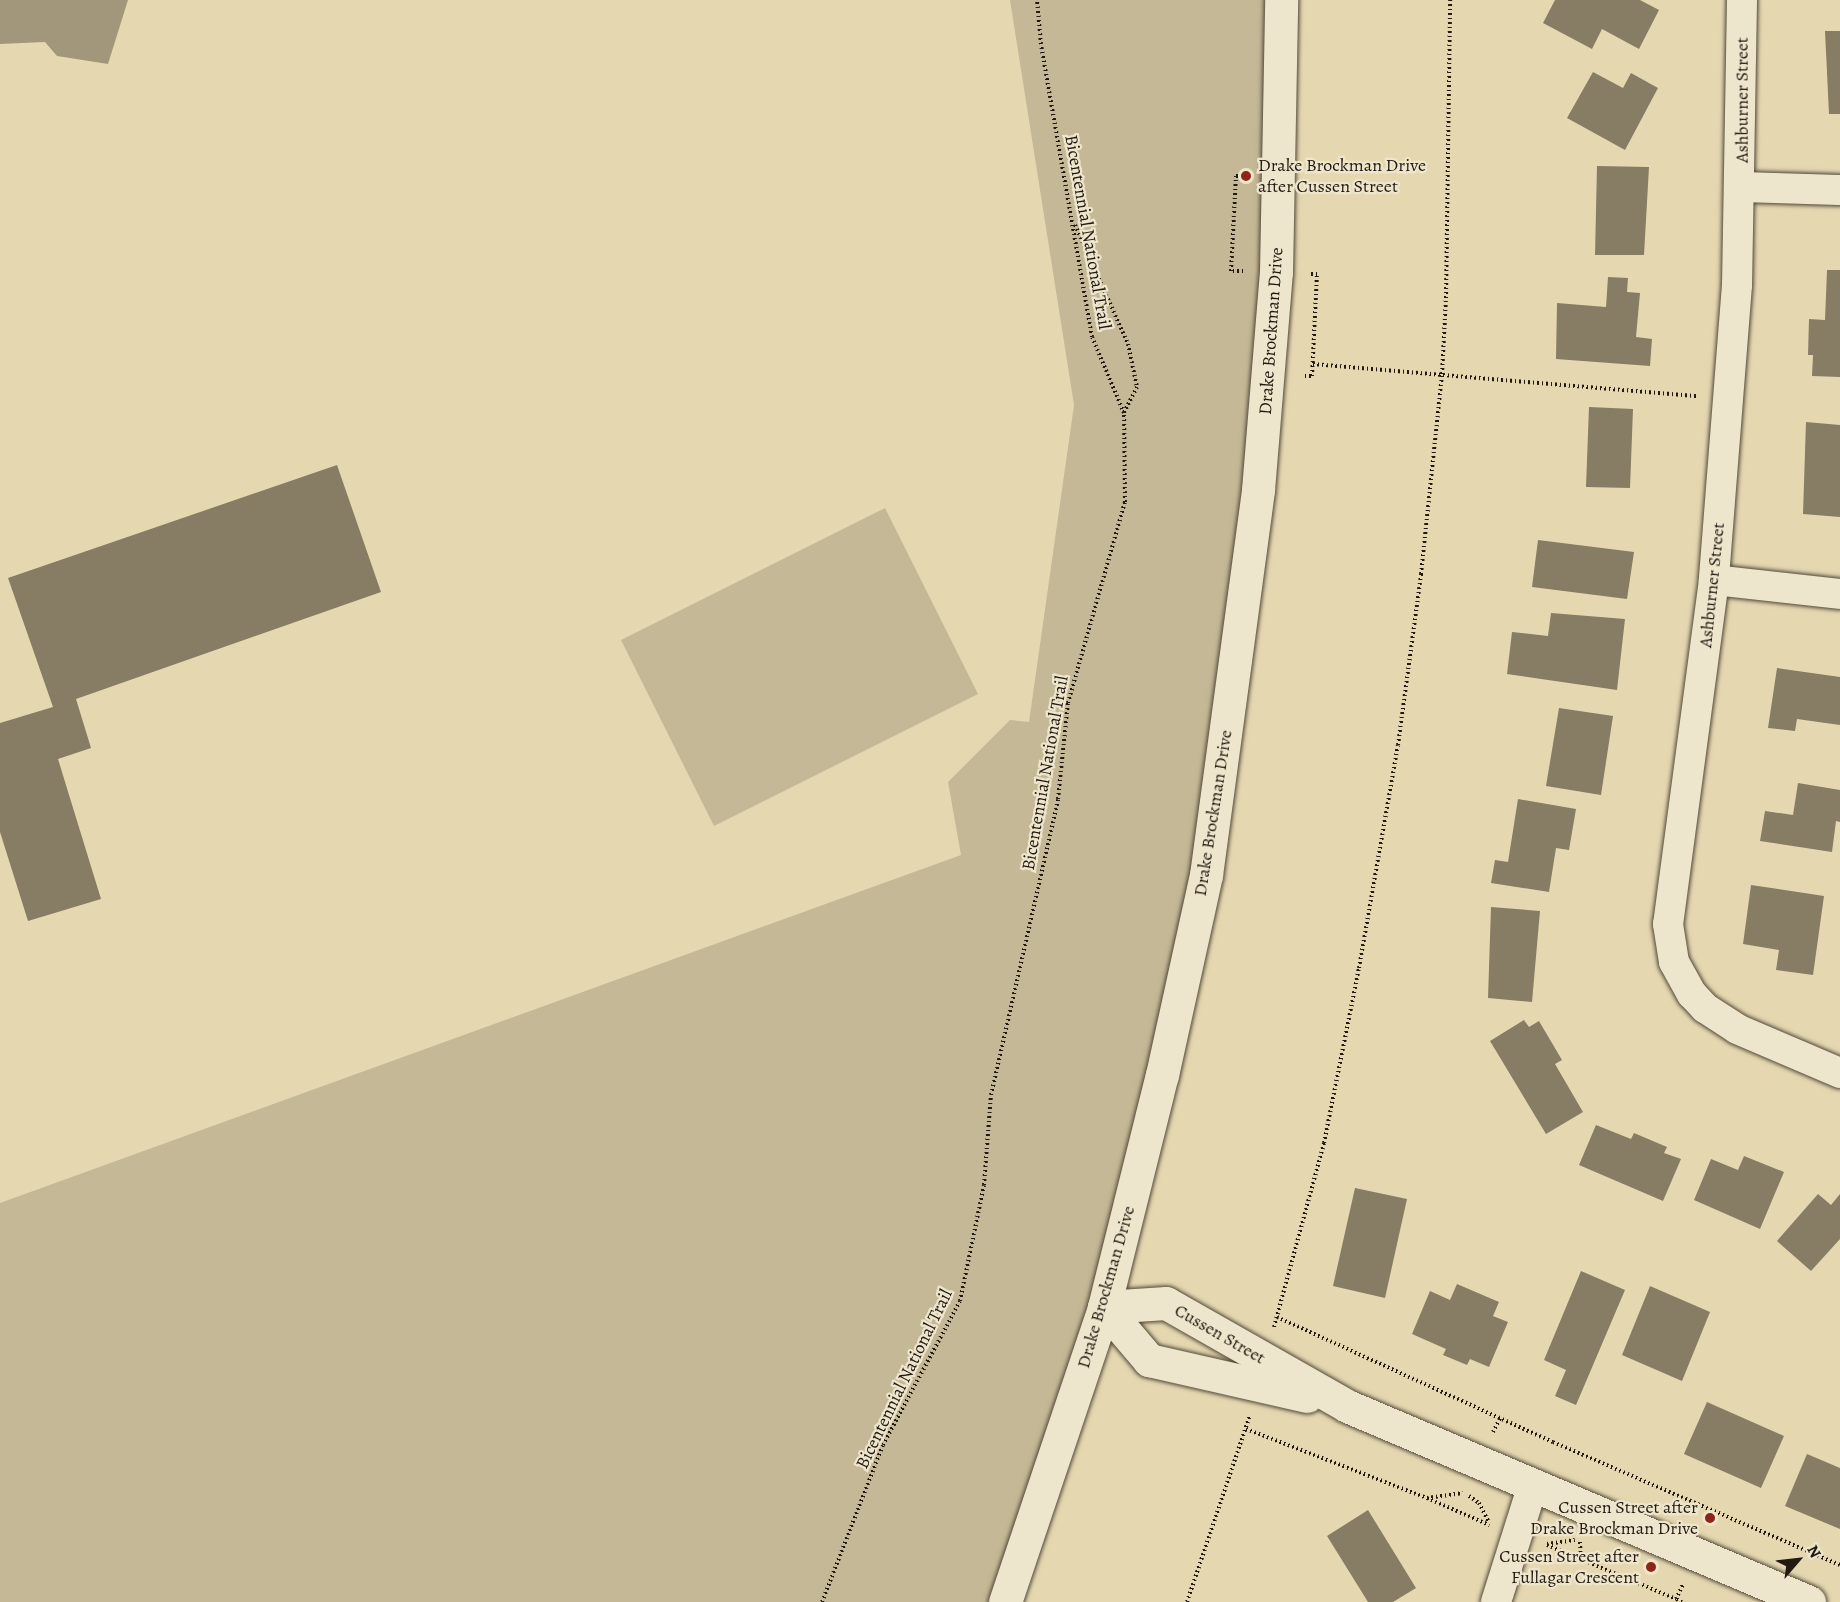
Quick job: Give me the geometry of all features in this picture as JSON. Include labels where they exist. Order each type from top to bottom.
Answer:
[{"type":"main road","name":"Drake Brockman Drive","points":[[1005,1602],[1104,1307],[1162,1075],[1206,875],[1258,490],[1271,341],[1280,184],[1281,0]]},
{"type":"main road","name":"Cussen Street","points":[[1104,1307],[1166,1303],[1347,1406],[1809,1602]]},
{"type":"main road","name":"Cussen Street","points":[[1104,1307],[1149,1360],[1347,1406]]},
{"type":"street","name":"Ashburner Street","points":[[1742,0],[1741,187],[1729,399],[1714,580],[1668,924],[1674,962],[1692,994],[1704,1008],[1737,1029],[1840,1072]]},
{"type":"street","points":[[1741,187],[1840,190]]},
{"type":"street","points":[[1714,580],[1840,594]]},
{"type":"street","points":[[1496,1602],[1533,1485]]},
{"type":"path","name":"Bicentennial National Trail","points":[[822,1602],[883,1445],[960,1301],[984,1185],[991,1095],[1058,799],[1068,703],[1125,502],[1124,413],[1092,337],[1041,44],[1037,0]]},
{"type":"path","points":[[1450,0],[1442,374],[1420,586],[1374,886],[1323,1143],[1277,1317],[1563,1447],[1840,1565]]},
{"type":"path","points":[[1231,271],[1236,176],[1246,176]]},
{"type":"path","points":[[1072,219],[1128,344],[1137,387],[1124,413]]},
{"type":"path","points":[[1305,376],[1312,376],[1317,274]]},
{"type":"path","points":[[1313,364],[1729,399]]},
{"type":"path","points":[[1187,1602],[1246,1429],[1427,1498],[1490,1525],[1479,1503],[1465,1491],[1427,1498]]},
{"type":"path","points":[[1581,1559],[1581,1537],[1546,1544],[1581,1559],[1676,1599]]},
{"type":"shaded area","points":[[0,0],[128,0],[108,64],[57,56],[45,42],[0,44]]},
{"type":"shaded area","points":[[1010,0],[1281,0],[1276,272],[1162,1075],[1005,1602],[0,1602],[0,1203],[961,855],[948,782],[1010,720],[1029,722],[1074,405]]},
{"type":"shaded area","points":[[885,508],[978,694],[714,826],[621,640]]},
{"type":"building","points":[[1555,0],[1640,0],[1659,10],[1639,49],[1602,29],[1592,49],[1543,23]]},
{"type":"building","points":[[1825,31],[1840,31],[1840,114],[1829,114]]},
{"type":"building","points":[[1593,72],[1623,88],[1631,73],[1658,88],[1625,150],[1567,118]]},
{"type":"building","points":[[1597,166],[1649,167],[1644,255],[1595,255]]},
{"type":"building","points":[[1827,270],[1840,270],[1840,377],[1812,376],[1813,355],[1808,355],[1809,319],[1825,320]]},
{"type":"building","points":[[1608,277],[1628,278],[1627,292],[1640,293],[1636,337],[1652,339],[1650,366],[1556,359],[1557,303],[1606,307]]},
{"type":"building","points":[[1589,407],[1633,409],[1630,488],[1586,487]]},
{"type":"building","points":[[1806,422],[1840,425],[1840,517],[1803,514]]},
{"type":"building","points":[[337,465],[381,592],[76,699],[91,748],[58,759],[101,899],[28,921],[0,832],[0,723],[53,707],[8,578]]},
{"type":"building","points":[[1538,540],[1634,552],[1627,599],[1532,587]]},
{"type":"building","points":[[1551,613],[1625,619],[1617,690],[1507,674],[1512,632],[1548,636]]},
{"type":"building","points":[[1777,668],[1840,677],[1840,725],[1797,719],[1795,731],[1768,728]]},
{"type":"building","points":[[1559,708],[1613,716],[1601,795],[1546,786]]},
{"type":"building","points":[[1798,783],[1840,790],[1840,822],[1836,821],[1832,852],[1760,841],[1765,811],[1793,815]]},
{"type":"building","points":[[1518,799],[1576,809],[1569,850],[1556,848],[1549,892],[1491,883],[1495,860],[1508,862]]},
{"type":"building","points":[[1751,885],[1824,896],[1813,975],[1776,970],[1779,950],[1743,944]]},
{"type":"building","points":[[1491,907],[1540,911],[1532,1002],[1488,998]]},
{"type":"building","points":[[1524,1020],[1529,1027],[1539,1021],[1562,1060],[1555,1064],[1583,1112],[1546,1134],[1490,1041]]},
{"type":"building","points":[[1596,1125],[1631,1139],[1634,1133],[1667,1147],[1664,1153],[1681,1159],[1663,1201],[1579,1165]]},
{"type":"building","points":[[1744,1156],[1784,1172],[1760,1229],[1694,1200],[1711,1159],[1738,1170]]},
{"type":"building","points":[[1355,1188],[1407,1199],[1385,1298],[1333,1286]]},
{"type":"building","points":[[1818,1194],[1831,1205],[1840,1194],[1840,1239],[1811,1271],[1777,1241]]},
{"type":"building","points":[[1581,1271],[1625,1290],[1576,1405],[1555,1396],[1566,1370],[1544,1360]]},
{"type":"building","points":[[1457,1284],[1499,1302],[1493,1316],[1508,1322],[1489,1367],[1470,1359],[1467,1365],[1443,1355],[1446,1349],[1412,1334],[1430,1291],[1450,1300]]},
{"type":"building","points":[[1650,1286],[1710,1312],[1682,1381],[1622,1355]]},
{"type":"building","points":[[1707,1402],[1784,1436],[1761,1488],[1684,1454]]},
{"type":"building","points":[[1807,1454],[1840,1468],[1840,1529],[1785,1506]]},
{"type":"building","points":[[1368,1510],[1416,1588],[1393,1602],[1368,1602],[1327,1536]]},
{"type":"place","name":"Drake Brockman Drive after Cussen Street","points":[[1246,176]]},
{"type":"place","name":"Cussen Street after Drake Brockman Drive","points":[[1710,1518]]},
{"type":"place","name":"Cussen Street after Fullagar Crescent","points":[[1651,1567]]}]
